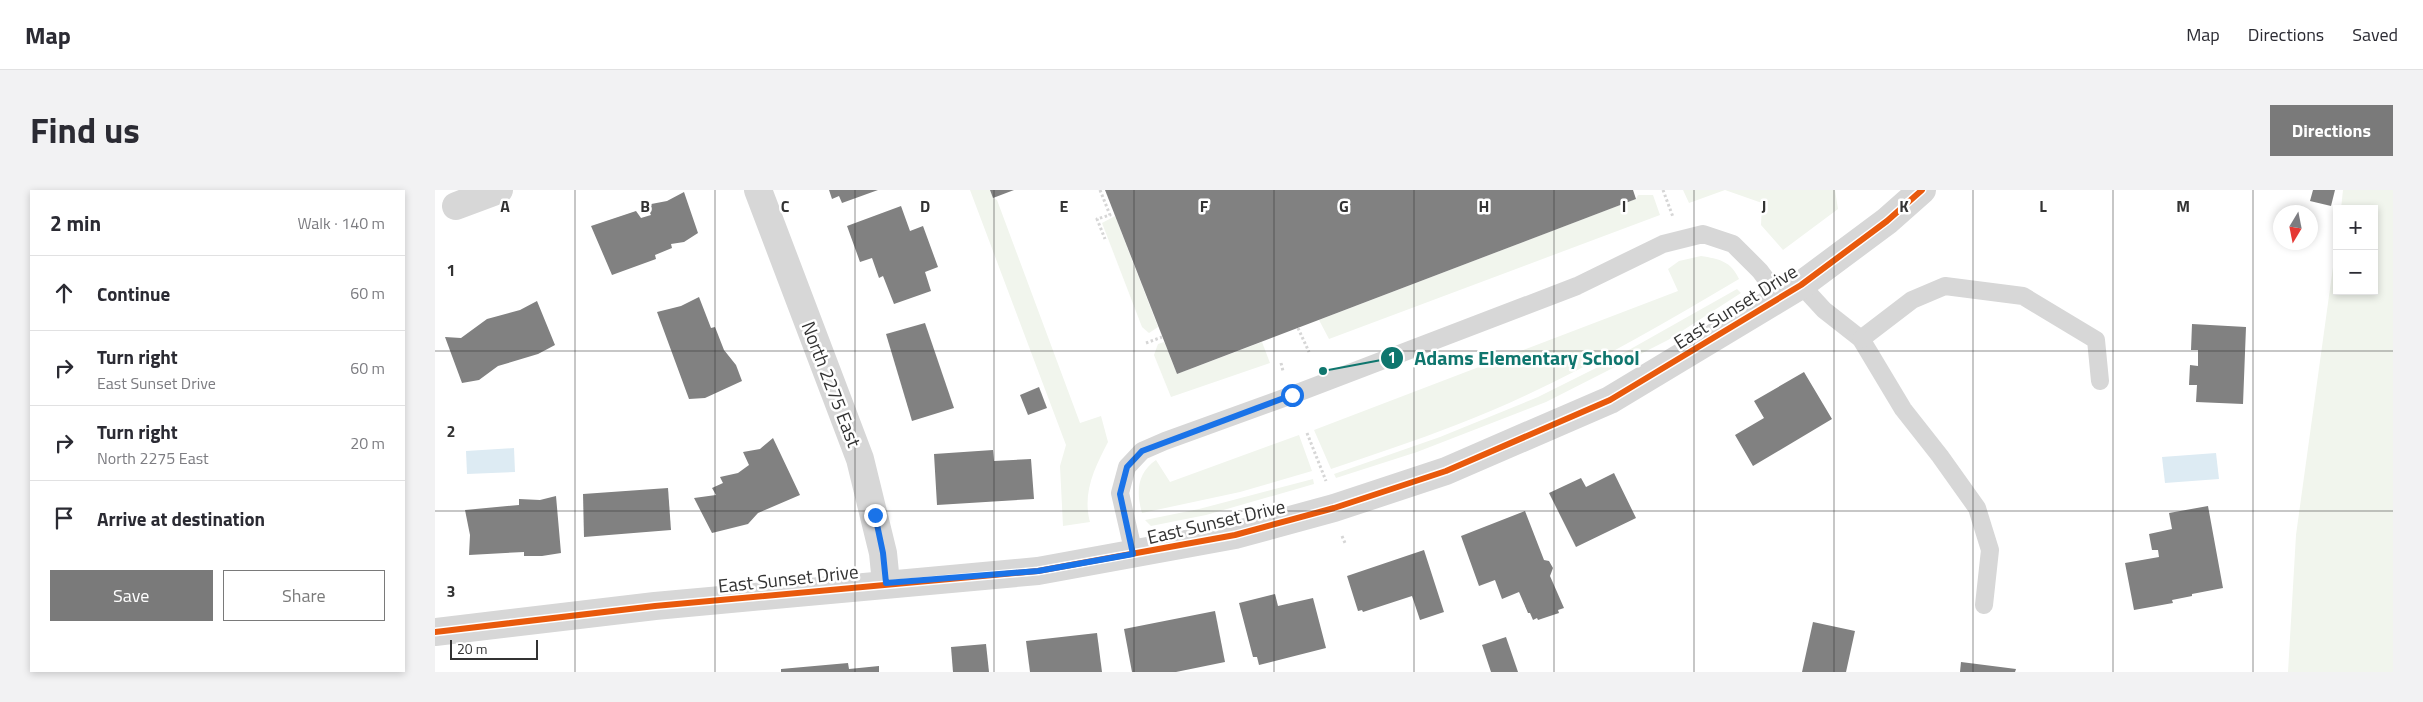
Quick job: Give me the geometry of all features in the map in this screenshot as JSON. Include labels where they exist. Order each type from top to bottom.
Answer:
[{"type":"street","points":[[456,206],[499,190]]},
{"type":"street","name":"North 2275 East","points":[[758,190],[860,459],[883,553],[886,583]]},
{"type":"street","name":"East Sunset Drive","points":[[435,632],[655,606],[886,583],[1038,571],[1235,536],[1334,508],[1446,471],[1610,400],[1790,292],[1887,221],[1922,190]]},
{"type":"lane","points":[[1133,554],[1120,494],[1127,467],[1142,451],[1577,286],[1663,244],[1703,234],[1733,244],[1759,271],[1790,292],[1825,310],[1861,339],[1903,409],[1941,456],[1977,508],[1990,550],[1984,605]]},
{"type":"lane","points":[[1861,339],[1912,300],[1945,286],[2023,296],[2096,340],[2100,380]]},
{"type":"path","points":[[1100,190],[1110,215],[1097,219],[1105,238]]},
{"type":"path","points":[[1663,190],[1673,217]]},
{"type":"path","points":[[1298,328],[1309,352]]},
{"type":"path","points":[[1146,343],[1162,337]]},
{"type":"path","points":[[1281,363],[1283,371]]},
{"type":"path","points":[[1307,433],[1327,484]]},
{"type":"path","points":[[1341,533],[1345,543]]},
{"type":"shaded area","points":[[970,190],[990,190],[993,198],[997,200],[1080,423],[1101,416],[1108,442],[1091,480],[1088,501],[1090,522],[1063,526],[1060,466],[1066,445]]},
{"type":"shaded area","points":[[1683,190],[1725,190],[1689,203]]},
{"type":"shaded area","points":[[1725,190],[1835,190],[1838,209],[1783,250],[1761,225],[1762,203]]},
{"type":"shaded area","points":[[2343,190],[2393,190],[2393,672],[2288,672],[2296,535],[2333,267],[2333,295],[2378,295],[2378,205],[2341,205]]},
{"type":"shaded area","points":[[1638,195],[1653,195],[1660,215],[1329,339],[1319,320],[1636,199]]},
{"type":"shaded area","points":[[1115,216],[1158,327],[1149,333],[1142,327],[1102,223]]},
{"type":"shaded area","points":[[1701,256],[1724,262],[1732,268],[1739,279],[1636,339],[1529,394],[1441,431],[1331,469],[1314,430],[1678,291],[1668,269],[1679,261]]},
{"type":"shaded area","points":[[1737,289],[1741,293],[1668,340],[1546,402],[1417,452],[1336,478],[1334,474],[1440,437],[1538,397],[1604,364]]},
{"type":"shaded area","points":[[1164,342],[1177,374],[1262,342],[1270,363],[1171,397],[1154,355],[1158,344]]},
{"type":"shaded area","points":[[1299,435],[1312,471],[1240,492],[1142,513],[1139,498],[1140,484],[1145,471],[1156,460],[1170,482]]},
{"type":"shaded area","points":[[514,448],[515,472],[467,474],[466,451]]},
{"type":"shaded area","points":[[2216,453],[2219,479],[2165,483],[2162,457]]},
{"type":"shaded area","points":[[1313,479],[1314,484],[1206,515],[1151,526],[1145,520],[1199,509]]},
{"type":"building","points":[[829,190],[878,190],[842,203],[839,196],[832,199]]},
{"type":"building","points":[[990,190],[1014,190],[993,198]]},
{"type":"building","points":[[1105,190],[1633,190],[1636,199],[1177,374]]},
{"type":"building","points":[[2313,190],[2335,190],[2331,206],[2310,201]]},
{"type":"building","points":[[684,192],[698,233],[684,242],[671,244],[672,248],[655,255],[656,259],[612,275],[591,226],[636,211],[641,218],[651,215],[646,205],[667,201]]},
{"type":"building","points":[[901,206],[910,231],[923,226],[938,267],[925,272],[931,291],[894,304],[883,276],[879,278],[872,258],[860,262],[847,226]]},
{"type":"building","points":[[699,297],[711,328],[715,327],[724,350],[736,365],[742,381],[705,398],[689,399],[657,312],[681,306]]},
{"type":"building","points":[[537,301],[555,345],[538,354],[498,366],[479,380],[462,383],[445,337],[461,338],[487,319],[520,310]]},
{"type":"building","points":[[925,323],[954,408],[912,421],[886,334]]},
{"type":"building","points":[[2192,324],[2246,327],[2243,404],[2196,402],[2197,385],[2189,385],[2190,365],[2198,366],[2198,350],[2191,350]]},
{"type":"building","points":[[1804,372],[1832,419],[1753,466],[1735,435],[1764,418],[1754,401]]},
{"type":"building","points":[[1039,387],[1047,408],[1028,415],[1020,395]]},
{"type":"building","points":[[773,438],[800,495],[758,513],[748,524],[712,533],[694,498],[716,495],[712,488],[723,483],[720,477],[738,473],[749,465],[743,452],[760,449]]},
{"type":"building","points":[[993,450],[994,461],[1031,459],[1034,499],[937,505],[934,454]]},
{"type":"building","points":[[1614,473],[1636,518],[1576,547],[1549,493],[1581,478],[1586,487]]},
{"type":"building","points":[[668,488],[671,530],[584,537],[583,494]]},
{"type":"building","points":[[556,496],[561,553],[542,556],[524,556],[524,552],[469,555],[470,535],[465,510],[519,505],[519,499],[540,500]]},
{"type":"building","points":[[2208,506],[2223,588],[2172,600],[2173,603],[2134,610],[2125,563],[2159,557],[2158,550],[2152,550],[2149,534],[2172,529],[2169,513]]},
{"type":"building","points":[[1525,511],[1544,560],[1549,561],[1553,568],[1550,576],[1564,608],[1558,610],[1559,613],[1538,620],[1537,618],[1533,620],[1530,613],[1528,613],[1519,592],[1502,599],[1495,580],[1479,586],[1461,536]]},
{"type":"building","points":[[1424,550],[1444,612],[1420,620],[1412,596],[1363,612],[1362,610],[1358,611],[1347,576]]},
{"type":"building","points":[[1275,594],[1278,606],[1313,598],[1326,648],[1259,665],[1257,657],[1253,657],[1239,603]]},
{"type":"building","points":[[1215,611],[1225,662],[1176,672],[1132,672],[1124,629]]},
{"type":"building","points":[[1813,622],[1855,631],[1846,672],[1802,672]]},
{"type":"building","points":[[1097,633],[1102,672],[1030,672],[1026,641]]},
{"type":"building","points":[[1506,637],[1518,672],[1491,672],[1482,645]]},
{"type":"building","points":[[986,644],[989,672],[953,672],[951,647]]},
{"type":"building","points":[[1961,662],[2016,669],[2015,672],[1960,672]]},
{"type":"building","points":[[848,663],[849,669],[879,666],[879,672],[781,672],[781,669]]},
{"type":"cycle path","points":[[435,632],[655,606],[1038,571],[1235,535],[1334,508],[1446,471],[1610,400],[1801,285],[1887,221],[1922,190]]},
{"type":"place","name":"Adams Elementary School","points":[[1323,371]]},
{"type":"route","points":[[875,515],[883,553],[886,583],[1038,571],[1133,554],[1120,494],[1127,467],[1142,451],[1292,395]]}]
